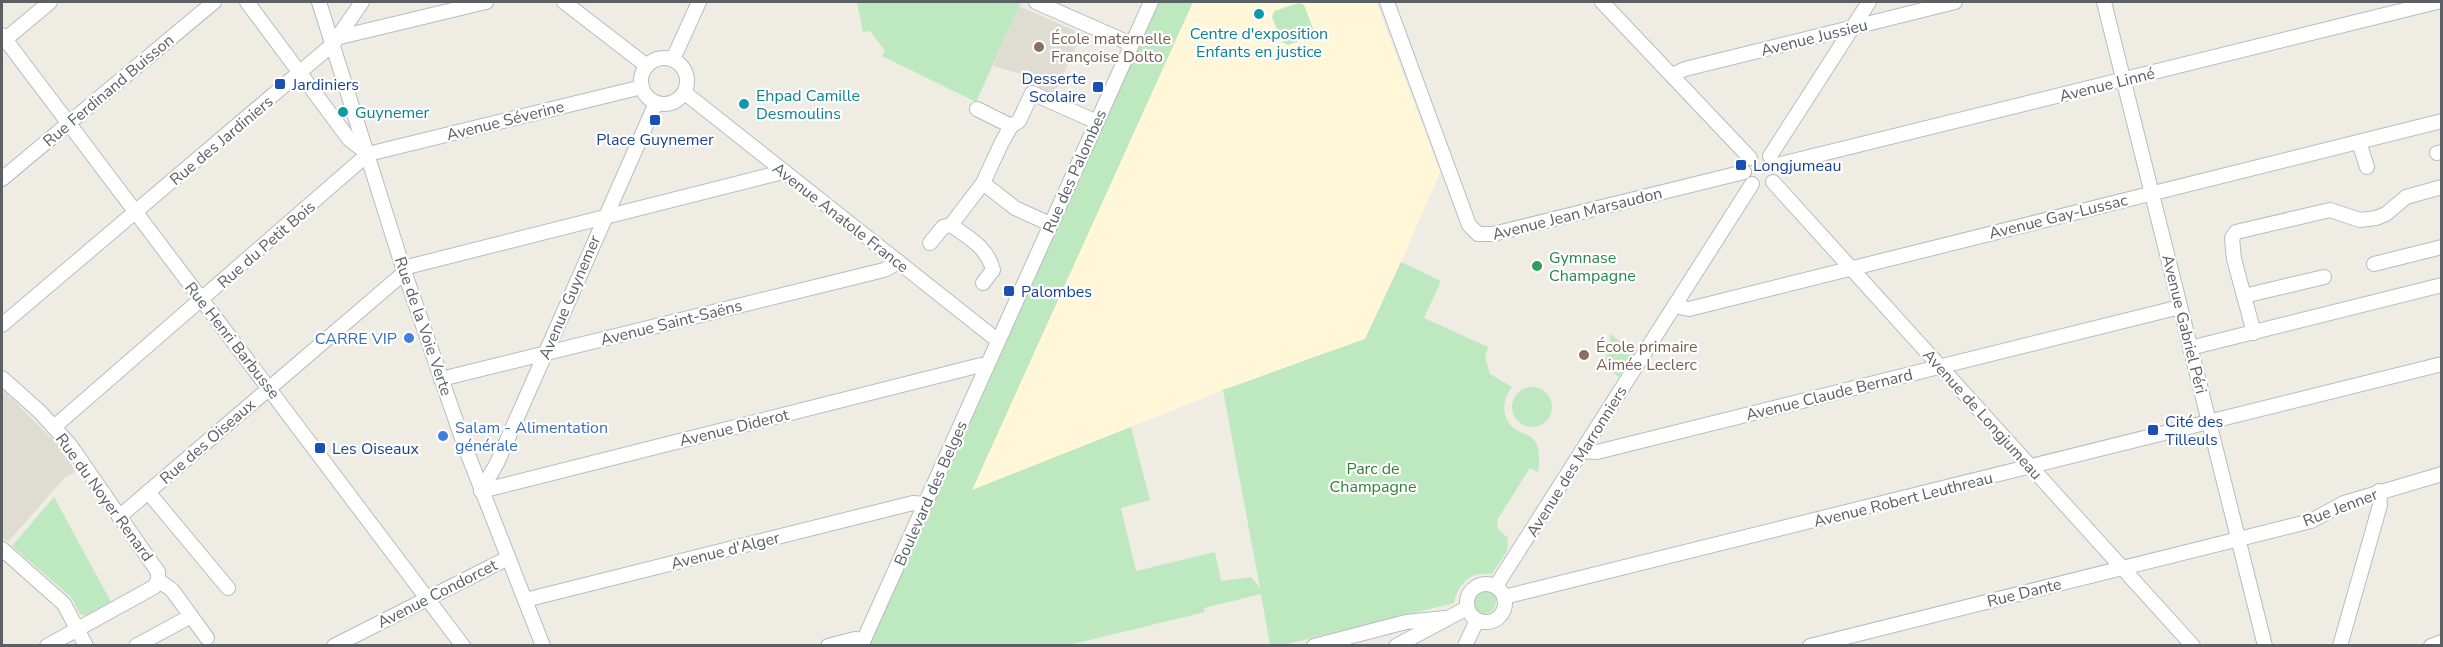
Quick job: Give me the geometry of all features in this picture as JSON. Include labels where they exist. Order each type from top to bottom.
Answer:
[{"type":"street","points":[[3,39],[50,2]]},
{"type":"street","name":"Rue Ferdinand Buisson","points":[[2,179],[214,2]]},
{"type":"street","points":[[247,2],[349,139],[368,154]]},
{"type":"street","name":"Rue de la Voie Verte","points":[[319,2],[336,40],[368,154],[441,379],[482,491],[543,645]]},
{"type":"street","points":[[336,40],[362,2]]},
{"type":"street","points":[[336,40],[486,2]]},
{"type":"street","points":[[564,2],[647,66]]},
{"type":"street","points":[[673,60],[699,2]]},
{"type":"street","points":[[1035,2],[1131,44]]},
{"type":"street","name":"Rue des Palombes","points":[[997,340],[1151,2]]},
{"type":"street","name":"Avenue Jean Marsaudon","points":[[1387,2],[1469,225],[1478,234],[1493,234],[1748,178]]},
{"type":"street","points":[[1602,2],[1674,74],[1750,158],[1748,178],[1763,187],[1773,182],[1778,174],[1774,160],[1869,2]]},
{"type":"street","name":"Avenue Jussieu","points":[[1674,74],[1685,69],[1955,2]]},
{"type":"street","name":"Avenue Gabriel Péri","points":[[2104,2],[2265,645]]},
{"type":"street","name":"Avenue Linné","points":[[1774,160],[2124,80],[2437,2]]},
{"type":"street","name":"Rue Henri Barbusse","points":[[3,39],[463,645]]},
{"type":"street","name":"Rue des Jardiniers","points":[[2,324],[300,73],[336,40]]},
{"type":"street","points":[[659,58],[673,60],[686,72],[688,79],[685,93],[674,103],[656,103],[646,96],[642,87],[642,76],[647,66],[659,58]]},
{"type":"street","name":"Avenue Séverine","points":[[368,154],[642,87]]},
{"type":"street","name":"Avenue Anatole France","points":[[685,93],[997,340]]},
{"type":"street","points":[[930,243],[943,227],[951,225],[983,183],[1011,126],[1019,121],[1032,93],[1097,122]]},
{"type":"street","name":"Avenue Guynemer","points":[[482,491],[497,463],[603,217],[656,103]]},
{"type":"street","points":[[977,109],[1011,126]]},
{"type":"street","name":"Avenue Gay-Lussac","points":[[1675,306],[1689,309],[2442,122]]},
{"type":"street","points":[[2359,142],[2367,167]]},
{"type":"street","points":[[1750,158],[1760,153],[1774,160]]},
{"type":"street","name":"Rue du Petit Bois","points":[[54,427],[368,154]]},
{"type":"street","points":[[404,270],[783,172]]},
{"type":"street","name":"Avenue des Marronniers","points":[[1500,592],[1582,450],[1675,306],[1748,178]]},
{"type":"street","name":"Avenue de Longjumeau","points":[[1773,182],[2193,645]]},
{"type":"street","points":[[983,183],[1016,208],[1050,224]]},
{"type":"street","points":[[2254,333],[2234,259],[2232,238],[2236,232],[2330,210],[2361,220],[2376,218],[2386,214],[2406,197],[2442,187]]},
{"type":"street","points":[[951,225],[978,244],[987,255],[993,270],[983,283]]},
{"type":"street","points":[[2374,264],[2442,247]]},
{"type":"street","name":"Avenue Saint-Saëns","points":[[441,379],[884,270],[899,262]]},
{"type":"street","name":"Rue des Oiseaux","points":[[119,517],[404,270]]},
{"type":"street","points":[[2244,296],[2324,277]]},
{"type":"street","points":[[2190,348],[2442,285]]},
{"type":"street","name":"Avenue Claude Bernard","points":[[1582,450],[1597,452],[2180,307]]},
{"type":"street","name":"Boulevard des Belges","points":[[862,643],[987,367],[997,340]]},
{"type":"street","name":"Avenue Robert Leuthreau","points":[[1500,592],[2031,467],[2442,364]]},
{"type":"street","name":"Avenue Diderot","points":[[482,491],[970,368],[987,367]]},
{"type":"street","name":"Rue du Noyer Renard","points":[[2,378],[70,445],[156,566],[158,580],[150,590],[47,645]]},
{"type":"street","name":"Rue Jenner","points":[[2239,538],[2311,521],[2344,503],[2442,474]]},
{"type":"street","points":[[2340,645],[2380,505],[2379,491]]},
{"type":"street","points":[[148,492],[228,588]]},
{"type":"street","name":"Avenue d'Alger","points":[[525,600],[913,503],[925,504]]},
{"type":"street","name":"Rue Dante","points":[[1810,645],[2239,538]]},
{"type":"street","points":[[2,549],[64,604],[86,645]]},
{"type":"street","name":"Avenue Condorcet","points":[[334,645],[508,558]]},
{"type":"street","points":[[158,580],[172,590],[207,639]]},
{"type":"street","points":[[1485,583],[1500,592],[1500,615],[1490,621],[1477,620],[1467,608],[1467,596],[1474,587],[1485,583]]},
{"type":"street","points":[[1396,645],[1467,608]]},
{"type":"street","points":[[136,645],[191,616]]},
{"type":"street","points":[[1314,645],[1406,622],[1445,618]]},
{"type":"street","points":[[1465,645],[1477,620]]},
{"type":"street","points":[[828,645],[855,639],[862,643]]},
{"type":"street","points":[[2431,645],[2442,642]]},
{"type":"shaded area","points":[[1193,2],[1376,2],[1440,172],[1401,262],[1365,339],[1223,390],[971,491]]},
{"type":"shaded area","name":"École maternelle Françoise Dolto","points":[[1019,6],[1082,34],[1054,94],[1025,81],[1019,84],[1021,74],[993,66]]},
{"type":"shaded area","points":[[2,389],[63,450],[75,472],[65,477],[8,542],[2,537]]},
{"type":"green space","points":[[857,2],[1021,2],[976,102],[882,56],[885,51],[870,31],[863,32]]},
{"type":"green space","name":"Parc de Champagne","points":[[1155,2],[1193,2],[972,490],[1131,427],[1150,500],[1121,508],[1136,571],[1215,552],[1221,581],[1251,577],[1260,588],[1223,390],[1365,339],[1401,262],[1441,281],[1424,318],[1488,347],[1485,357],[1490,374],[1512,387],[1508,392],[1504,410],[1508,422],[1518,431],[1531,437],[1537,444],[1538,472],[1530,468],[1497,520],[1498,529],[1508,538],[1507,551],[1492,574],[1478,574],[1462,584],[1454,603],[1283,645],[1270,645],[1261,594],[1204,608],[1205,612],[1069,645],[866,646],[990,369],[1004,346],[1004,334]]},
{"type":"green space","points":[[1299,3],[1304,5],[1314,31],[1312,36],[1288,45],[1282,42],[1272,17],[1274,11]]},
{"type":"green space","points":[[1610,334],[1635,352],[1619,377],[1602,365],[1609,351]]},
{"type":"green space","points":[[1532,387],[1540,388],[1546,393],[1551,399],[1551,415],[1546,421],[1540,426],[1532,427],[1524,426],[1518,421],[1513,415],[1512,407],[1513,399],[1518,393],[1524,388]]},
{"type":"green space","points":[[54,497],[111,602],[86,616],[80,614],[71,597],[12,546]]},
{"type":"green space","points":[[1483,588],[1492,592],[1496,601],[1492,610],[1483,614],[1474,610],[1470,601],[1474,592]]},
{"type":"place","name":"Centre d'exposition Enfants en justice","points":[[1259,14]]},
{"type":"place","name":"École maternelle Françoise Dolto","points":[[1039,47]]},
{"type":"place","name":"Jardiniers","points":[[280,84]]},
{"type":"place","name":"Desserte Scolaire","points":[[1098,87]]},
{"type":"place","name":"Ehpad Camille Desmoulins","points":[[744,104]]},
{"type":"place","name":"Guynemer","points":[[343,112]]},
{"type":"place","name":"Place Guynemer","points":[[655,120]]},
{"type":"place","name":"Longjumeau","points":[[1741,165]]},
{"type":"place","name":"Gymnase Champagne","points":[[1537,266]]},
{"type":"place","name":"Palombes","points":[[1009,291]]},
{"type":"place","name":"CARRE VIP","points":[[409,338]]},
{"type":"place","name":"École primaire Aimée Leclerc","points":[[1584,355]]},
{"type":"place","name":"Cité des Tilleuls","points":[[2153,430]]},
{"type":"place","name":"Salam - Alimentation générale","points":[[443,436]]},
{"type":"place","name":"Les Oiseaux","points":[[320,448]]}]
